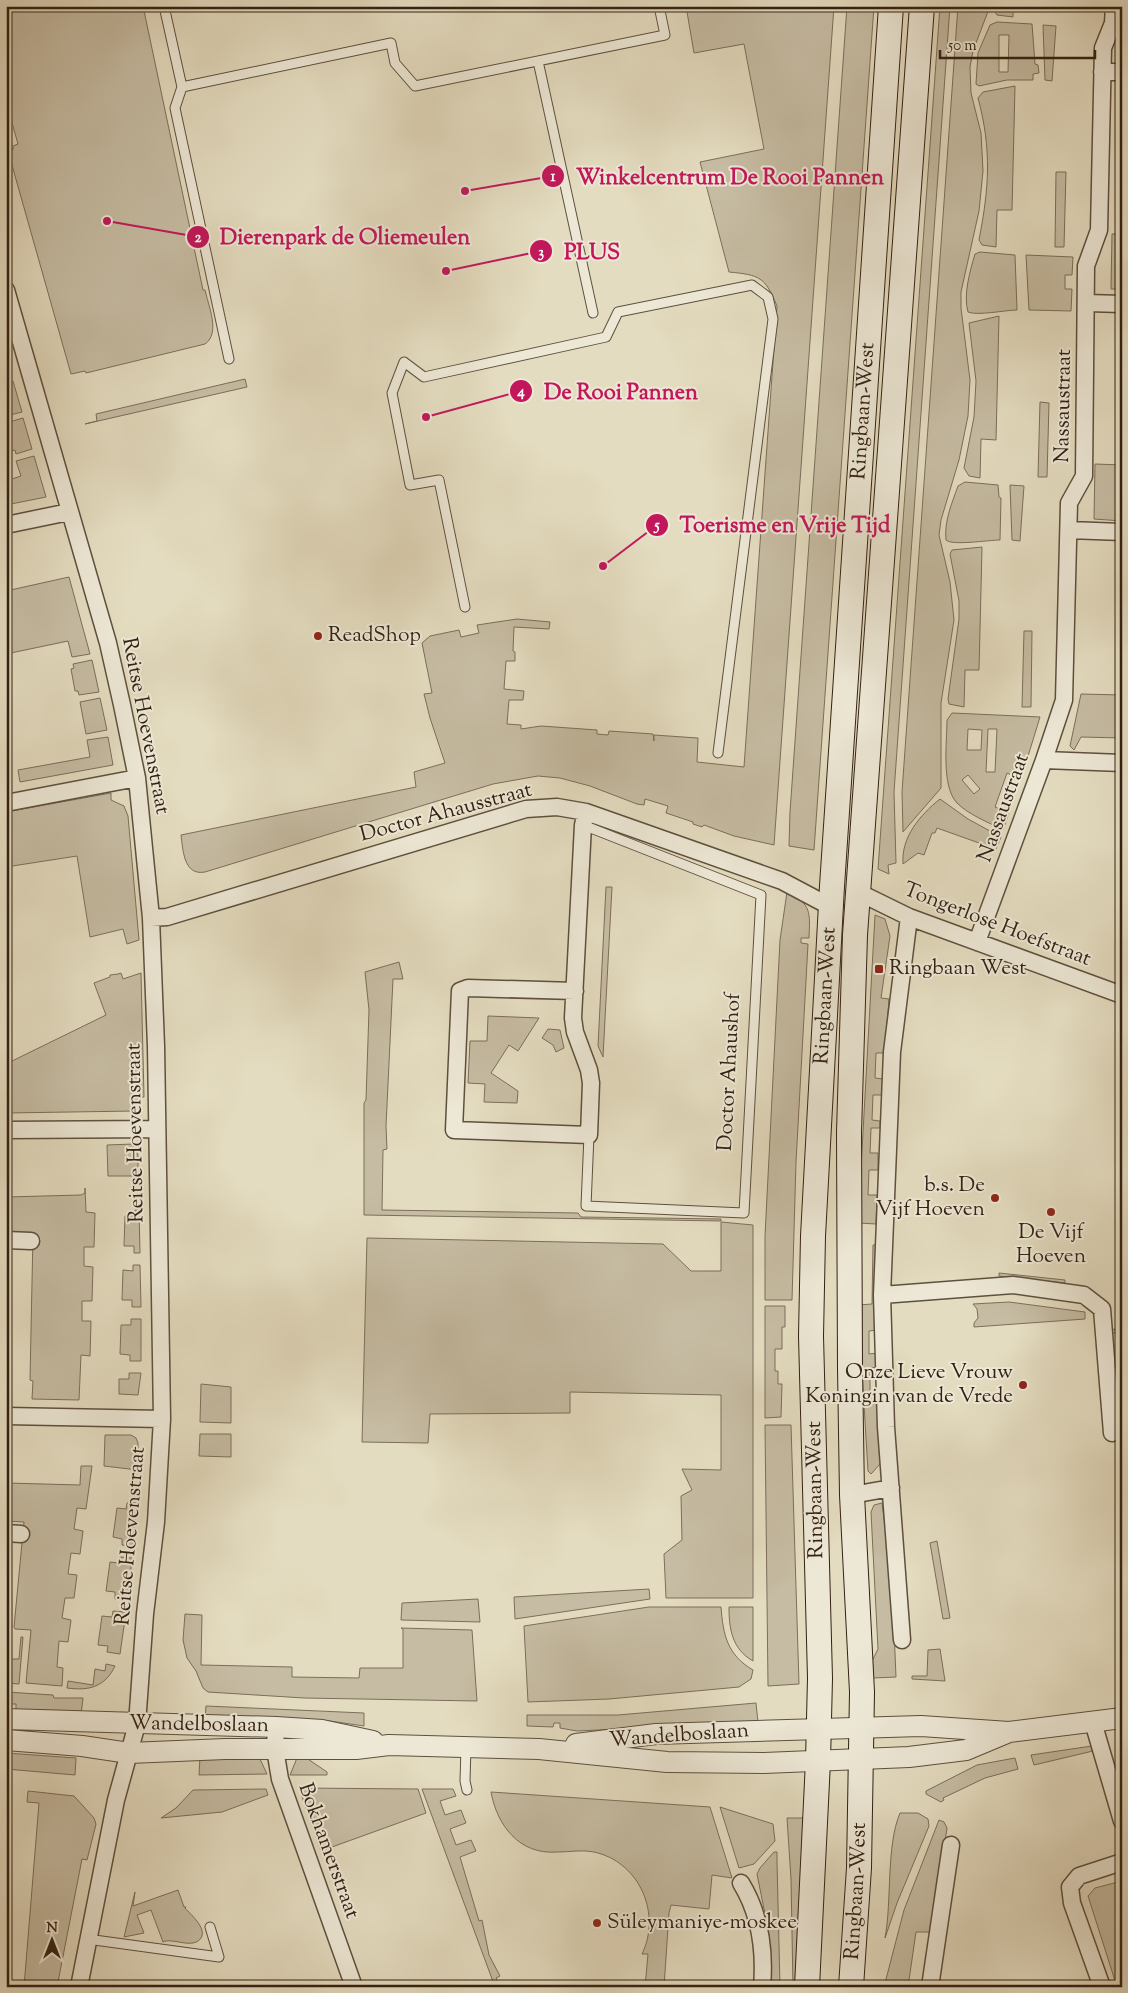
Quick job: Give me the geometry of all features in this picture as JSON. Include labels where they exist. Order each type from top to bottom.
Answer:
[{"type":"main road","name":"Ringbaan-West","points":[[808,1987],[820,1678],[811,1336],[813,1236],[831,907],[891,6]]},
{"type":"main road","name":"Ringbaan-West","points":[[851,1987],[859,1868],[862,1728],[860,1641],[852,1495],[849,1132],[858,892],[922,6]]},
{"type":"street","name":"Nassaustraat","points":[[977,942],[1064,700],[1069,503],[1084,476],[1086,266],[1098,230],[1103,48],[1113,23],[1114,6]]},
{"type":"street","points":[[1102,72],[1122,72]]},
{"type":"street","name":"Reitse Hoevenstraat","points":[[6,290],[68,512],[108,643],[136,778],[151,918],[156,1046],[162,1419],[156,1522],[145,1614],[137,1724],[116,1800],[87,1939],[80,1987]]},
{"type":"street","points":[[1087,303],[1122,304]]},
{"type":"street","points":[[6,525],[68,512]]},
{"type":"street","points":[[1069,530],[1122,532]]},
{"type":"street","points":[[1044,760],[1122,763]]},
{"type":"street","points":[[6,803],[136,778]]},
{"type":"street","name":"Doctor Ahausstraat","points":[[151,918],[167,917],[526,809],[557,806],[584,819],[782,881],[831,907]]},
{"type":"street","name":"Doctor Ahaushof","points":[[584,819],[575,991],[575,1032],[589,1070],[591,1083],[589,1135]]},
{"type":"street","name":"Tongerlose Hoefstraat","points":[[858,892],[909,917],[1122,995]]},
{"type":"street","points":[[902,1640],[886,1427],[882,1295],[892,1052],[909,917]]},
{"type":"street","points":[[575,991],[468,988],[460,991],[454,1130],[589,1135]]},
{"type":"street","points":[[6,1130],[156,1128]]},
{"type":"street","points":[[6,1240],[30,1241]]},
{"type":"street","points":[[882,1295],[1013,1285],[1084,1295],[1102,1309],[1112,1433]]},
{"type":"street","points":[[6,1416],[162,1419]]},
{"type":"street","name":"Ringbaan-West","points":[[852,1495],[891,1488]]},
{"type":"street","points":[[1009,1732],[1122,1718]]},
{"type":"street","name":"Wandelboslaan","points":[[6,1720],[276,1727],[322,1730],[389,1745]]},
{"type":"street","points":[[1093,1722],[1122,1821]]},
{"type":"street","name":"Wandelboslaan","points":[[539,1749],[656,1734],[921,1726],[1009,1732]]},
{"type":"street","name":"Bokhamerstraat","points":[[276,1727],[275,1749],[280,1779],[354,1987]]},
{"type":"street","name":"Wandelboslaan","points":[[6,1740],[82,1746],[130,1753],[356,1749],[389,1745],[539,1749],[667,1762],[764,1763],[909,1757],[966,1750],[1009,1732]]},
{"type":"street","points":[[930,1987],[951,1845]]},
{"type":"street","points":[[1102,1987],[1072,1904],[1070,1887],[1079,1876],[1122,1862]]},
{"type":"street","points":[[741,1883],[751,1899],[758,1921],[763,1955],[762,1987]]},
{"type":"lane","points":[[164,6],[182,87],[174,108],[229,360]]},
{"type":"lane","points":[[182,87],[391,43],[395,63],[415,86],[665,35],[659,6]]},
{"type":"lane","points":[[538,60],[593,313]]},
{"type":"lane","points":[[465,607],[438,480],[410,485],[392,393],[404,362],[424,377],[606,337],[618,312],[752,285],[768,297],[772,319],[718,753]]},
{"type":"lane","name":"Doctor Ahaushof","points":[[584,819],[761,895],[744,1213],[586,1206],[589,1135]]},
{"type":"lane","points":[[466,1747],[465,1781],[467,1790]]},
{"type":"lane","points":[[87,1939],[218,1957],[210,1927]]},
{"type":"shaded area","points":[[6,6],[143,6],[203,290],[205,290],[212,318],[212,333],[210,339],[205,344],[86,373],[85,371],[71,374],[8,151],[13,150],[13,146],[18,144],[6,102]]},
{"type":"shaded area","points":[[686,6],[834,6],[774,845],[734,836],[704,825],[702,827],[693,824],[693,822],[666,813],[668,806],[645,799],[644,805],[637,804],[590,786],[560,778],[538,776],[493,784],[205,872],[193,870],[186,861],[181,835],[416,787],[414,772],[445,763],[424,694],[432,693],[422,643],[430,636],[459,630],[461,637],[479,633],[477,625],[517,619],[550,622],[549,629],[514,627],[513,651],[515,652],[515,661],[506,661],[504,689],[524,691],[523,700],[509,700],[507,724],[521,725],[521,729],[541,726],[597,730],[597,734],[608,735],[609,731],[653,734],[654,741],[654,735],[698,738],[697,762],[744,767],[777,306],[769,289],[760,279],[748,274],[729,272],[700,162],[764,149],[744,44],[694,53]]},
{"type":"shaded area","points":[[847,6],[874,6],[814,850],[789,846],[790,812]]},
{"type":"shaded area","points":[[940,6],[950,6],[894,792],[896,863],[888,865],[889,874],[878,869]]},
{"type":"shaded area","points":[[958,6],[990,6],[973,51],[970,67],[971,93],[981,133],[983,171],[979,211],[961,292],[961,308],[970,380],[968,416],[959,460],[941,520],[939,535],[950,582],[954,620],[941,703],[941,788],[903,832],[902,792]]},
{"type":"shaded area","points":[[996,6],[1013,6],[1013,17],[997,15],[995,12]]},
{"type":"shaded area","points":[[997,22],[1032,24],[1035,64],[1038,65],[1039,73],[1033,74],[1033,80],[1007,80],[979,86],[976,84],[978,53],[990,25]],"holes":[[[999,35],[1009,35],[1008,72],[999,72]]]},
{"type":"shaded area","points":[[1043,25],[1056,26],[1052,81],[1045,80]]},
{"type":"shaded area","points":[[1015,86],[1012,210],[997,210],[996,247],[982,245],[979,240],[988,169],[985,135],[978,98],[983,92]]},
{"type":"shaded area","points":[[1056,172],[1066,172],[1064,247],[1055,247]]},
{"type":"shaded area","points":[[1112,234],[1122,234],[1122,289],[1111,289]]},
{"type":"shaded area","points":[[980,252],[1015,255],[1017,310],[985,313],[968,312],[966,298],[969,275],[975,254]]},
{"type":"shaded area","points":[[1026,255],[1073,257],[1072,275],[1065,275],[1065,289],[1072,289],[1071,311],[1029,310]]},
{"type":"shaded area","points":[[999,316],[996,440],[981,439],[980,478],[969,476],[964,468],[974,417],[976,381],[969,323]]},
{"type":"shaded area","points":[[245,379],[247,387],[85,424],[97,421],[96,414]]},
{"type":"shaded area","points":[[13,381],[22,412],[6,416],[6,383]]},
{"type":"shaded area","points":[[1040,402],[1049,403],[1047,477],[1038,477]]},
{"type":"shaded area","points":[[23,418],[32,449],[16,454],[15,450],[10,451],[6,439],[6,423]]},
{"type":"shaded area","points":[[34,456],[46,497],[6,505],[6,481],[21,476],[16,461]]},
{"type":"shaded area","points":[[1095,464],[1122,465],[1122,521],[1094,519]]},
{"type":"shaded area","points":[[965,482],[998,485],[999,497],[1001,498],[1000,540],[955,543],[946,540],[947,519],[951,506],[958,486]]},
{"type":"shaded area","points":[[1010,485],[1024,486],[1020,541],[1012,540]]},
{"type":"shaded area","points":[[982,547],[979,670],[965,670],[964,707],[949,704],[948,699],[959,619],[959,601],[950,554],[952,550]]},
{"type":"shaded area","points":[[69,577],[90,654],[72,657],[68,641],[6,654],[6,591]]},
{"type":"shaded area","points":[[1024,631],[1032,631],[1031,707],[1022,707]]},
{"type":"shaded area","points":[[92,660],[99,692],[79,695],[78,691],[75,691],[71,669],[74,668],[73,664]]},
{"type":"shaded area","points":[[1081,694],[1122,695],[1122,738],[1081,737],[1074,750],[1070,746]]},
{"type":"shaded area","points":[[100,698],[107,730],[86,734],[80,702]]},
{"type":"shaded area","points":[[952,713],[1040,717],[1021,779],[1007,773],[995,807],[1009,813],[1003,830],[967,811],[957,803],[952,795],[946,763],[947,720]],"holes":[[[968,729],[982,730],[981,750],[967,750]],[[988,729],[997,729],[995,772],[986,772]],[[968,775],[980,789],[974,794],[962,780]]]},
{"type":"shaded area","points":[[108,737],[113,765],[20,782],[18,770],[90,757],[87,740]]},
{"type":"shaded area","points":[[111,793],[111,800],[124,806],[128,816],[139,940],[127,944],[123,929],[90,937],[77,856],[6,867],[6,812]]},
{"type":"shaded area","points":[[940,799],[968,819],[1001,837],[996,849],[937,828],[935,833],[932,833],[924,855],[918,853],[903,864],[905,845],[913,827]]},
{"type":"shaded area","points":[[606,887],[612,887],[603,1057],[598,1046]]},
{"type":"shaded area","points":[[787,892],[805,905],[810,922],[809,938],[801,938],[801,943],[808,944],[796,1162],[792,1300],[765,1300],[765,1236],[780,940]]},
{"type":"shaded area","points":[[875,915],[885,919],[890,936],[881,998],[889,999],[885,1053],[876,1053],[875,1078],[883,1079],[882,1095],[873,1095],[872,1120],[880,1121],[880,1128],[871,1128],[870,1153],[878,1153],[878,1170],[869,1170],[868,1195],[877,1195],[876,1224],[858,1223]]},
{"type":"shaded area","points":[[399,962],[403,979],[393,979],[386,1126],[387,1149],[383,1150],[382,1210],[578,1213],[581,1217],[721,1219],[721,1221],[364,1215],[364,1103],[366,1100],[369,1010],[365,972]]},
{"type":"shaded area","points":[[121,973],[123,979],[141,973],[144,1097],[141,1097],[135,1111],[6,1113],[6,1064],[106,1015],[94,983],[110,977],[110,975]]},
{"type":"shaded area","points":[[488,1016],[539,1018],[518,1051],[509,1045],[491,1073],[518,1091],[517,1103],[484,1102],[485,1084],[468,1083],[470,1041],[487,1041]]},
{"type":"shaded area","points":[[548,1029],[560,1030],[564,1048],[556,1052],[553,1045],[542,1038]]},
{"type":"shaded area","points":[[133,1144],[138,1155],[138,1176],[108,1176],[107,1145]]},
{"type":"shaded area","points":[[85,1188],[86,1212],[95,1213],[94,1247],[84,1247],[84,1266],[93,1267],[92,1301],[82,1301],[82,1321],[91,1321],[90,1356],[81,1355],[79,1400],[32,1399],[33,1381],[30,1380],[33,1235],[6,1234],[6,1197],[81,1195],[85,1193]]},
{"type":"shaded area","points":[[135,1210],[139,1210],[140,1253],[134,1253],[134,1246],[124,1246],[125,1216],[135,1216]]},
{"type":"shaded area","points":[[721,1222],[753,1225],[753,1598],[666,1598],[664,1554],[682,1540],[681,1496],[692,1490],[682,1469],[721,1470],[721,1395],[570,1392],[570,1413],[430,1414],[428,1443],[362,1442],[367,1238],[663,1244],[691,1271],[721,1271]]},
{"type":"shaded area","points":[[873,1245],[876,1245],[877,1330],[869,1331],[869,1354],[878,1353],[878,1367],[870,1368],[870,1391],[879,1391],[878,1418],[881,1463],[871,1474],[868,1471],[858,1305],[872,1304]]},
{"type":"shaded area","points":[[133,1265],[140,1265],[141,1307],[132,1307],[132,1300],[122,1300],[123,1270],[133,1271]]},
{"type":"shaded area","points":[[999,1273],[1065,1280],[1065,1283],[999,1276]]},
{"type":"shaded area","points":[[1009,1302],[1085,1312],[1085,1319],[974,1327],[974,1323],[978,1318],[977,1309],[973,1304]]},
{"type":"shaded area","points":[[765,1306],[785,1306],[785,1327],[782,1327],[782,1349],[775,1349],[775,1371],[778,1371],[778,1384],[782,1384],[781,1417],[765,1418]]},
{"type":"shaded area","points":[[131,1319],[141,1319],[141,1361],[130,1361],[130,1355],[120,1354],[121,1325],[131,1325]]},
{"type":"shaded area","points":[[1111,1329],[1122,1330],[1122,1408],[1116,1333],[1112,1333]]},
{"type":"shaded area","points":[[129,1373],[141,1373],[138,1395],[119,1394],[119,1379],[129,1379]]},
{"type":"shaded area","points":[[201,1384],[231,1387],[231,1423],[200,1422]]},
{"type":"shaded area","points":[[765,1425],[791,1425],[799,1684],[768,1686]]},
{"type":"shaded area","points":[[200,1434],[231,1434],[231,1457],[199,1456]]},
{"type":"shaded area","points":[[105,1435],[131,1435],[136,1438],[138,1443],[138,1470],[104,1466]]},
{"type":"shaded area","points":[[81,1466],[92,1466],[86,1509],[77,1508],[74,1529],[83,1531],[80,1554],[71,1553],[68,1574],[77,1575],[74,1598],[65,1598],[62,1618],[71,1620],[68,1642],[59,1641],[57,1667],[63,1668],[62,1686],[26,1683],[31,1630],[15,1629],[14,1627],[24,1522],[6,1521],[6,1483],[80,1485]]},
{"type":"shaded area","points":[[127,1503],[136,1503],[133,1546],[122,1545],[122,1539],[113,1537],[117,1508],[126,1509]]},
{"type":"shaded area","points":[[882,1503],[892,1581],[896,1677],[873,1678],[872,1661],[878,1649],[871,1512],[874,1505]]},
{"type":"shaded area","points":[[937,1541],[950,1618],[943,1619],[930,1543]]},
{"type":"shaded area","points":[[120,1557],[132,1558],[128,1600],[115,1599],[115,1592],[106,1591],[110,1562],[119,1563]]},
{"type":"shaded area","points":[[649,1589],[650,1599],[515,1619],[514,1597]]},
{"type":"shaded area","points":[[478,1599],[480,1622],[401,1620],[402,1603]]},
{"type":"shaded area","points":[[649,1607],[721,1607],[723,1626],[728,1643],[737,1658],[753,1670],[751,1679],[739,1687],[609,1699],[528,1702],[524,1626]]},
{"type":"shaded area","points":[[729,1607],[753,1607],[753,1661],[740,1651],[733,1638]]},
{"type":"shaded area","points":[[113,1611],[126,1612],[120,1654],[107,1652],[108,1646],[98,1645],[102,1616],[112,1617]]},
{"type":"shaded area","points":[[185,1614],[202,1615],[201,1665],[292,1667],[292,1677],[359,1678],[360,1668],[403,1668],[403,1629],[401,1628],[472,1630],[477,1701],[304,1698],[208,1692],[203,1688],[196,1671],[187,1658],[183,1640]]},
{"type":"shaded area","points":[[21,1637],[23,1637],[19,1684],[6,1683],[7,1659],[19,1659]]},
{"type":"shaded area","points":[[940,1649],[945,1681],[912,1679],[912,1676],[927,1676],[928,1650]]},
{"type":"shaded area","points":[[106,1664],[115,1666],[101,1683],[89,1688],[67,1688],[68,1681],[93,1685],[95,1669],[105,1671]]},
{"type":"shaded area","points":[[6,1692],[53,1695],[54,1698],[83,1698],[81,1715],[16,1714],[16,1704],[6,1704]]},
{"type":"shaded area","points":[[756,1703],[758,1722],[577,1731],[560,1728],[560,1723],[554,1723],[553,1727],[527,1726],[527,1715],[618,1715]]},
{"type":"shaded area","points":[[206,1706],[364,1713],[364,1726],[330,1721],[205,1718]]},
{"type":"shaded area","points":[[1092,1746],[1093,1751],[1034,1765],[1031,1755]]},
{"type":"shaded area","points":[[6,1753],[76,1758],[75,1775],[6,1769]]},
{"type":"shaded area","points":[[200,1757],[259,1757],[267,1774],[199,1775]]},
{"type":"shaded area","points":[[305,1757],[327,1772],[327,1775],[290,1775],[297,1758]]},
{"type":"shaded area","points":[[1015,1758],[1018,1769],[985,1778],[943,1798],[944,1800],[941,1802],[926,1794],[926,1791],[977,1765]]},
{"type":"shaded area","points":[[299,1788],[418,1789],[426,1813],[321,1851]]},
{"type":"shaded area","points":[[266,1789],[268,1795],[222,1812],[161,1818],[176,1808],[193,1790]]},
{"type":"shaded area","points":[[422,1789],[453,1789],[456,1796],[440,1801],[445,1815],[461,1810],[466,1823],[450,1829],[456,1845],[471,1840],[476,1851],[460,1857],[479,1921],[482,1920],[489,1955],[500,1976],[496,1978],[501,1987],[495,1987]]},
{"type":"shaded area","points":[[28,1791],[74,1796],[94,1818],[96,1824],[87,1860],[82,1859],[57,1987],[24,1987],[39,1803],[27,1802]]},
{"type":"shaded area","points":[[491,1792],[710,1807],[732,1878],[712,1875],[709,1909],[671,1905],[664,1987],[645,1987],[648,1954],[642,1954],[647,1939],[648,1908],[636,1880],[626,1868],[613,1859],[598,1853],[583,1851],[544,1852],[532,1849],[521,1843],[512,1836],[498,1816]]},
{"type":"shaded area","points":[[720,1807],[773,1824],[775,1841],[754,1864],[739,1868]]},
{"type":"shaded area","points":[[900,1813],[918,1813],[928,1819],[929,1826],[897,1903],[885,1938],[891,1857]]},
{"type":"shaded area","points":[[787,1818],[804,1818],[795,1987],[793,1987],[791,1879]]},
{"type":"shaded area","points":[[939,1820],[944,1822],[947,1828],[932,1932],[916,1932],[908,1987],[884,1987],[904,1910]]},
{"type":"shaded area","points":[[774,1852],[777,1852],[780,1987],[771,1987],[767,1924],[757,1874]]},
{"type":"shaded area","points":[[1122,1881],[1122,1987],[1117,1987],[1088,1896],[1095,1888]]},
{"type":"shaded area","points":[[178,1890],[184,1907],[198,1922],[202,1930],[201,1938],[193,1943],[163,1942],[151,1910],[137,1915],[144,1933],[124,1937],[135,1892],[133,1906]]},
{"type":"place","name":"Winkelcentrum De Rooi Pannen","points":[[465,191]]},
{"type":"place","name":"Dierenpark de Oliemeulen","points":[[107,221]]},
{"type":"place","name":"PLUS","points":[[446,271]]},
{"type":"place","name":"De Rooi Pannen","points":[[426,417]]},
{"type":"place","name":"Toerisme en Vrije Tijd","points":[[603,566]]},
{"type":"place","name":"ReadShop","points":[[318,636]]},
{"type":"place","name":"Ringbaan West","points":[[879,969]]},
{"type":"place","name":"b.s. De Vijf Hoeven","points":[[995,1198]]},
{"type":"place","name":"De Vijf Hoeven","points":[[1051,1212]]},
{"type":"place","name":"Onze Lieve Vrouw Koningin van de Vrede","points":[[1023,1385]]},
{"type":"place","name":"Süleymaniye-moskee","points":[[597,1923]]}]
